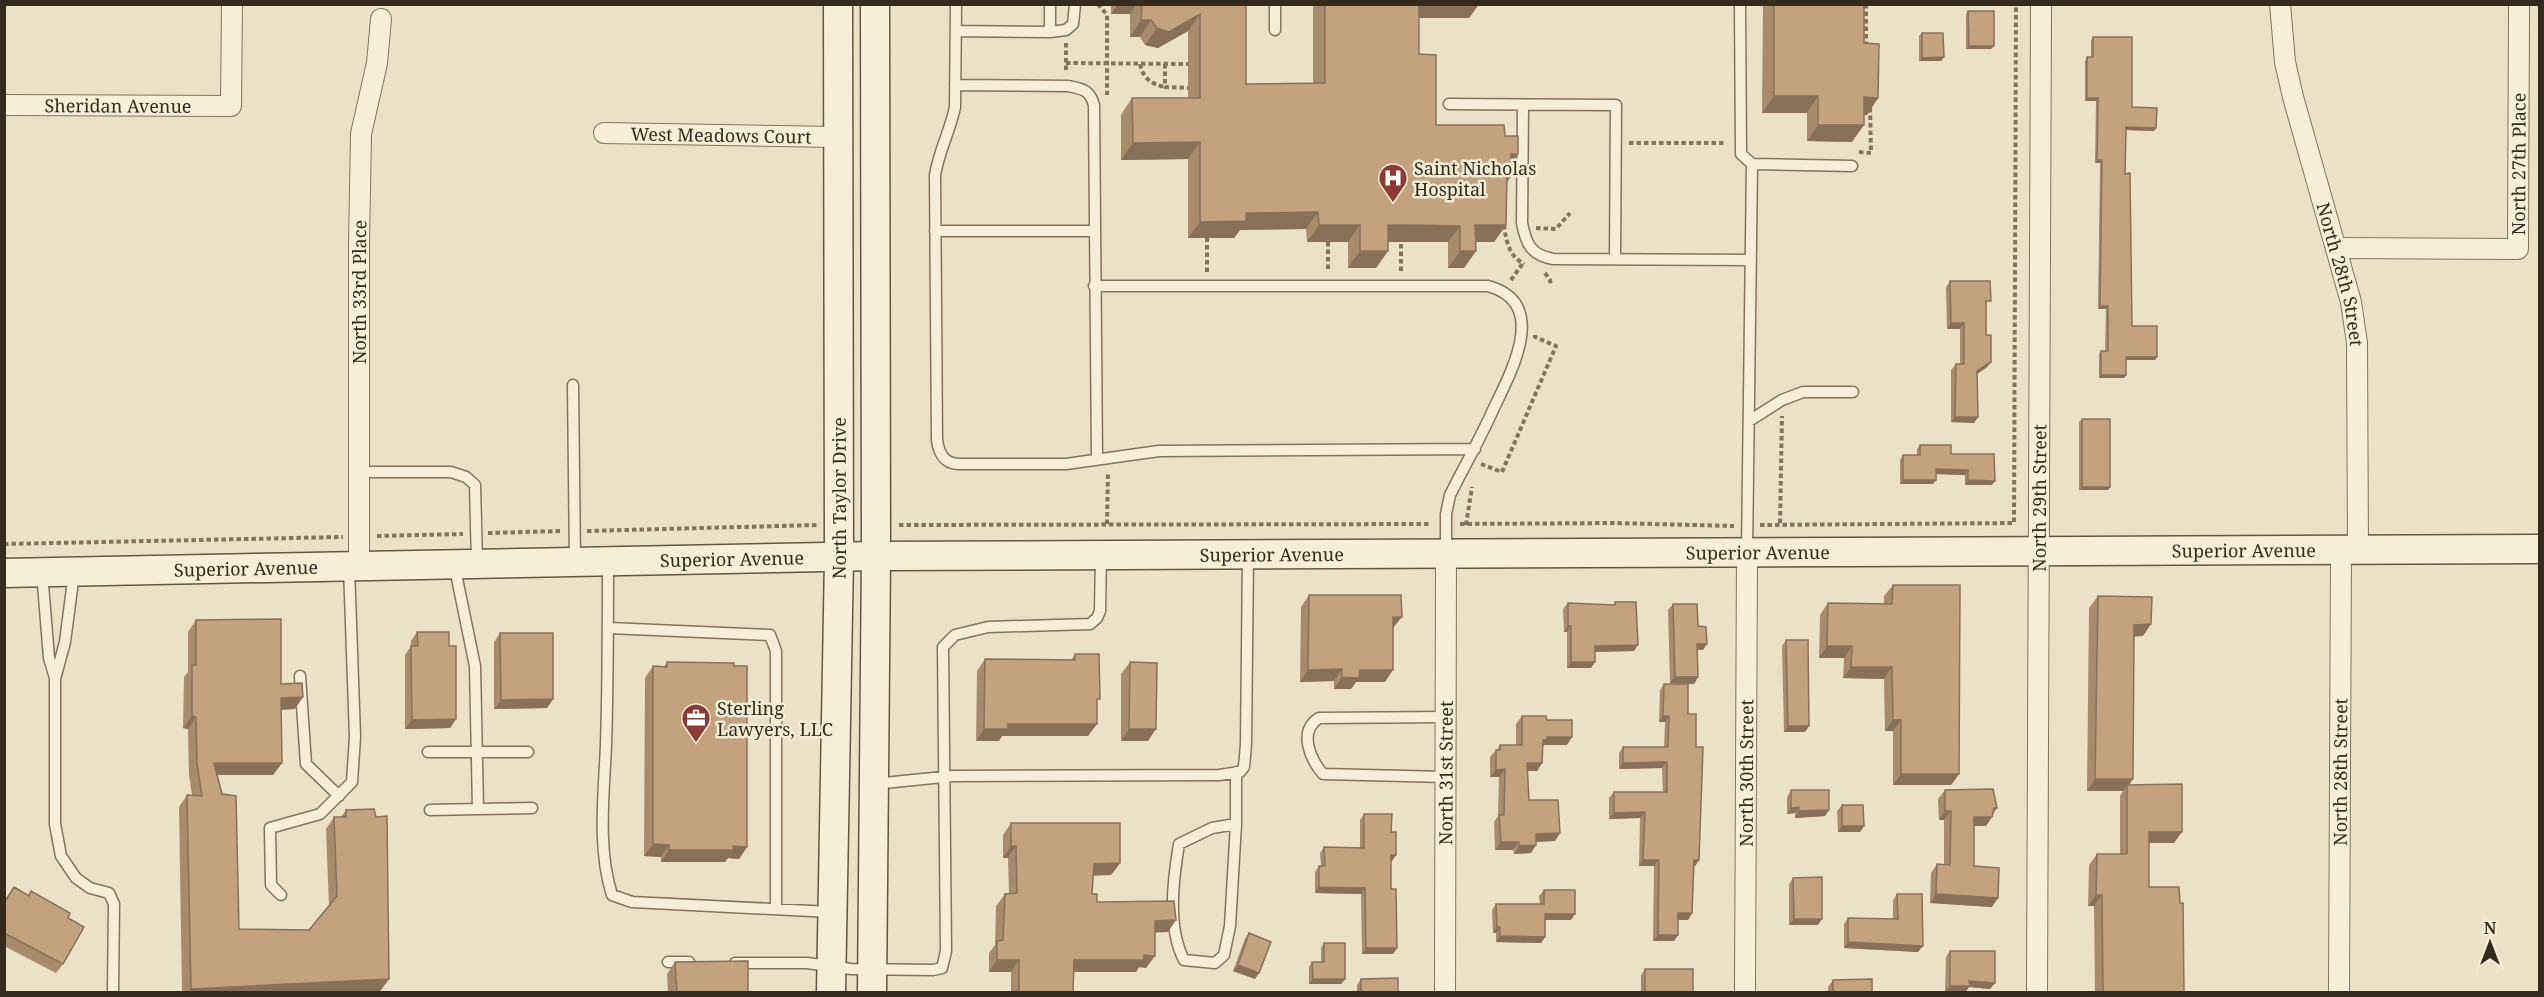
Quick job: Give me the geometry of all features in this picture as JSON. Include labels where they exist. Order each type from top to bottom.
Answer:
[{"type":"street","name":"Sheridan Avenue","points":[[4,105],[231,106],[232,4]]},
{"type":"street","name":"North Taylor Drive","points":[[831,979],[839,558],[838,4]]},
{"type":"street","points":[[872,981],[876,556],[875,4]]},
{"type":"street","name":"North 29th Street","points":[[2037,993],[2041,4]]},
{"type":"street","name":"North 28th Street","points":[[2280,4],[2285,62],[2290,85],[2351,302],[2357,343],[2339,993]]},
{"type":"street","name":"North 27th Place","points":[[2336,248],[2518,249],[2519,4]]},
{"type":"street","name":"North 33rd Place","points":[[354,566],[360,536],[361,144],[377,63],[381,19]]},
{"type":"street","name":"West Meadows Court","points":[[604,133],[838,136]]},
{"type":"street","name":"Superior Avenue","points":[[4,573],[876,556],[1446,554],[1747,539],[2039,551],[2540,549]]},
{"type":"street","name":"North 30th Street","points":[[1744,993],[1747,539]]},
{"type":"street","name":"North 31st Street","points":[[1445,993],[1446,554]]},
{"type":"lane","points":[[956,4],[955,86],[951,123],[938,159],[935,231],[936,417],[937,440],[943,457],[951,463],[958,464],[1066,464],[1132,453],[1183,451],[1474,449]]},
{"type":"lane","points":[[1050,4],[1050,32]]},
{"type":"lane","points":[[956,31],[1050,32],[1066,30],[1073,24],[1075,4]]},
{"type":"lane","points":[[1275,4],[1275,30]]},
{"type":"lane","points":[[1740,4],[1741,154],[1752,164],[1852,166]]},
{"type":"lane","points":[[955,86],[1066,86],[1084,89],[1092,95],[1095,105],[1094,286],[1097,459]]},
{"type":"lane","points":[[1449,104],[1616,105],[1615,260]]},
{"type":"lane","points":[[1523,105],[1523,228],[1530,249],[1540,256],[1553,259],[1751,260]]},
{"type":"lane","points":[[1747,539],[1752,164]]},
{"type":"lane","points":[[935,231],[1095,231]]},
{"type":"lane","points":[[1094,286],[1488,286],[1502,290],[1516,304],[1520,313],[1521,340],[1512,369],[1450,495],[1446,524],[1446,554]]},
{"type":"lane","points":[[573,385],[575,563]]},
{"type":"lane","points":[[1749,421],[1782,400],[1803,392],[1853,392]]},
{"type":"lane","points":[[359,472],[451,472],[465,477],[476,485],[477,534],[466,564],[471,636],[476,666],[478,809]]},
{"type":"lane","points":[[873,784],[943,776],[1219,775],[1236,772],[1244,767],[1246,744],[1248,555]]},
{"type":"lane","points":[[724,963],[807,963],[831,979],[872,981],[939,969],[944,964],[943,647],[955,635],[988,627],[1090,624],[1097,618],[1100,611],[1101,556]]},
{"type":"lane","points":[[608,562],[609,628],[604,800],[605,873],[612,895],[632,902],[832,912]]},
{"type":"lane","points":[[281,895],[272,885],[270,828],[320,814],[352,782],[355,737],[354,566]]},
{"type":"lane","points":[[42,572],[49,658],[55,679]]},
{"type":"lane","points":[[74,572],[65,642],[55,679],[55,824],[61,856],[76,878],[90,888],[109,893],[114,904],[113,993]]},
{"type":"lane","points":[[609,628],[771,635],[776,651],[776,909]]},
{"type":"lane","points":[[300,676],[306,764],[339,796]]},
{"type":"lane","points":[[1446,717],[1319,718],[1308,730],[1312,760],[1323,774],[1446,777]]},
{"type":"lane","points":[[428,752],[528,752]]},
{"type":"lane","points":[[1236,772],[1236,824],[1230,926],[1224,955],[1215,963],[1184,960],[1176,944],[1174,916],[1175,867],[1179,844],[1212,828],[1236,824]]},
{"type":"lane","points":[[430,810],[532,808]]},
{"type":"lane","points":[[668,962],[702,963]]},
{"type":"path","points":[[1866,4],[1866,57]]},
{"type":"path","points":[[893,525],[1613,523],[1747,539],[1780,523],[2014,523],[2016,4]]},
{"type":"path","points":[[1066,30],[1066,86]]},
{"type":"path","points":[[1066,63],[1189,64]]},
{"type":"path","points":[[1140,64],[1146,78],[1152,83],[1165,87],[1189,88]]},
{"type":"path","points":[[1165,64],[1165,87]]},
{"type":"path","points":[[1848,152],[1871,153],[1870,105]]},
{"type":"path","points":[[1616,142],[1740,143]]},
{"type":"path","points":[[1523,228],[1556,229],[1570,213]]},
{"type":"path","points":[[1207,238],[1207,273]]},
{"type":"path","points":[[1328,242],[1328,273]]},
{"type":"path","points":[[1401,242],[1401,272]]},
{"type":"path","points":[[1511,281],[1523,263]]},
{"type":"path","points":[[1540,269],[1548,276],[1551,286]]},
{"type":"path","points":[[1780,523],[1782,400]]},
{"type":"path","points":[[4,544],[838,525]]},
{"type":"building","points":[[1142,4],[1246,4],[1246,84],[1325,83],[1325,4],[1419,4],[1419,54],[1436,55],[1436,125],[1504,125],[1505,136],[1518,136],[1518,154],[1511,154],[1511,176],[1507,176],[1506,225],[1475,225],[1476,251],[1460,251],[1460,226],[1388,225],[1388,251],[1360,251],[1360,225],[1319,225],[1318,212],[1246,213],[1246,221],[1200,222],[1200,142],[1133,143],[1132,98],[1200,98],[1200,14],[1169,32],[1157,28],[1151,20],[1141,20]]},
{"type":"building","points":[[1774,4],[1864,4],[1864,43],[1879,44],[1878,98],[1864,97],[1864,125],[1818,125],[1818,96],[1774,96]]},
{"type":"building","points":[[1968,11],[1994,11],[1994,46],[1969,46]]},
{"type":"building","points":[[1922,33],[1943,33],[1944,57],[1922,58]]},
{"type":"building","points":[[2093,37],[2132,37],[2132,107],[2157,108],[2156,128],[2126,127],[2125,174],[2130,173],[2132,326],[2157,326],[2157,357],[2126,357],[2126,375],[2101,375],[2101,351],[2108,351],[2108,306],[2100,306],[2102,160],[2097,160],[2098,98],[2087,98],[2087,57],[2093,57]]},
{"type":"building","points":[[1950,281],[1990,281],[1991,301],[1986,301],[1986,335],[1991,335],[1991,362],[1977,371],[1978,417],[1955,417],[1956,364],[1964,364],[1964,323],[1951,323]]},
{"type":"building","points":[[2082,419],[2110,419],[2110,487],[2082,487]]},
{"type":"building","points":[[1920,445],[1951,445],[1951,454],[1994,454],[1995,481],[1968,480],[1968,470],[1936,469],[1936,480],[1903,480],[1903,455],[1920,455]]},
{"type":"building","points":[[1893,585],[1960,585],[1959,774],[1901,774],[1901,720],[1893,720],[1892,667],[1851,667],[1852,646],[1827,646],[1828,603],[1892,604]]},
{"type":"building","points":[[1309,595],[1401,595],[1402,617],[1393,617],[1393,670],[1360,670],[1359,678],[1342,677],[1342,669],[1308,670]]},
{"type":"building","points":[[2098,596],[2152,597],[2151,624],[2134,625],[2133,779],[2095,779]]},
{"type":"building","points":[[1615,602],[1636,602],[1638,645],[1595,646],[1595,662],[1571,662],[1571,626],[1568,626],[1568,603],[1615,605]]},
{"type":"building","points":[[1673,604],[1697,604],[1698,626],[1706,627],[1707,644],[1697,644],[1698,677],[1675,677]]},
{"type":"building","points":[[281,619],[281,684],[302,683],[303,697],[281,698],[282,763],[214,763],[222,794],[236,796],[239,929],[309,930],[337,896],[334,817],[346,817],[346,810],[374,809],[376,817],[387,816],[389,979],[191,989],[187,795],[202,796],[197,763],[196,717],[192,716],[192,665],[196,665],[196,620]]},
{"type":"building","points":[[417,632],[449,632],[449,646],[456,646],[456,719],[412,720],[411,646],[418,646]]},
{"type":"building","points":[[500,633],[553,633],[553,699],[501,700]]},
{"type":"building","points":[[1786,640],[1808,640],[1809,726],[1788,726]]},
{"type":"building","points":[[1075,654],[1099,654],[1100,699],[1097,699],[1097,724],[1008,724],[1008,729],[984,729],[985,659],[1075,660]]},
{"type":"building","points":[[667,662],[734,663],[734,666],[747,666],[747,847],[733,846],[733,850],[669,850],[669,845],[653,844],[653,666],[667,667]]},
{"type":"building","points":[[1130,662],[1157,663],[1156,729],[1129,729]]},
{"type":"building","points":[[1664,684],[1688,684],[1688,714],[1696,714],[1696,747],[1703,747],[1699,860],[1694,860],[1692,913],[1678,913],[1678,935],[1658,935],[1659,860],[1643,860],[1645,812],[1614,813],[1614,792],[1667,792],[1667,762],[1623,763],[1623,747],[1668,747],[1669,716],[1663,716]]},
{"type":"building","points":[[1522,716],[1546,716],[1547,720],[1572,720],[1572,737],[1547,737],[1547,740],[1543,740],[1542,763],[1527,763],[1529,800],[1558,800],[1560,833],[1536,834],[1536,845],[1519,846],[1519,842],[1501,842],[1499,815],[1504,815],[1505,769],[1496,770],[1496,750],[1500,750],[1500,745],[1522,745]]},
{"type":"building","points":[[2182,784],[2182,832],[2149,832],[2149,887],[2179,887],[2180,903],[2183,903],[2184,993],[2103,993],[2102,895],[2096,895],[2097,854],[2127,854],[2127,785]]},
{"type":"building","points":[[1993,789],[1997,808],[1994,808],[1992,817],[1974,817],[1974,866],[1999,868],[1998,898],[1936,894],[1937,864],[1950,865],[1951,811],[1945,811],[1945,790]]},
{"type":"building","points":[[1791,790],[1829,790],[1829,810],[1799,811],[1799,807],[1791,808]]},
{"type":"building","points":[[1842,805],[1863,805],[1864,826],[1842,826]]},
{"type":"building","points":[[1364,814],[1392,814],[1391,832],[1396,832],[1396,855],[1391,855],[1391,889],[1396,889],[1397,948],[1366,948],[1365,888],[1319,887],[1319,866],[1325,866],[1324,847],[1364,848]]},
{"type":"building","points":[[1011,823],[1120,823],[1120,863],[1094,864],[1092,894],[1097,894],[1097,902],[1174,901],[1176,920],[1155,921],[1155,956],[1144,955],[1144,960],[1074,960],[1073,993],[1019,993],[1019,960],[997,960],[997,941],[1003,940],[1005,894],[1017,893],[1016,846],[1011,846]]},
{"type":"building","points":[[1822,877],[1822,919],[1794,919],[1793,878]]},
{"type":"building","points":[[14,887],[29,896],[31,891],[70,913],[68,918],[84,927],[63,964],[4,933],[4,903]]},
{"type":"building","points":[[1544,890],[1575,890],[1575,914],[1545,914],[1545,937],[1500,936],[1500,927],[1497,927],[1496,904],[1544,904]]},
{"type":"building","points":[[1897,894],[1922,894],[1923,946],[1848,942],[1848,918],[1898,919]]},
{"type":"building","points":[[1249,933],[1271,942],[1259,973],[1238,965]]},
{"type":"building","points":[[1324,943],[1345,943],[1345,979],[1313,979],[1312,962],[1324,962]]},
{"type":"building","points":[[1950,951],[1995,951],[1995,983],[1969,981],[1970,986],[1950,986]]},
{"type":"building","points":[[748,961],[748,993],[677,993],[675,962]]},
{"type":"building","points":[[1645,969],[1693,969],[1693,993],[1645,993]]},
{"type":"building","points":[[1398,978],[1398,993],[1361,993],[1361,979]]},
{"type":"building","points":[[1872,979],[1872,993],[1789,993],[1833,992],[1833,980]]},
{"type":"place","name":"Saint Nicholas Hospital","points":[[1393,204]]},
{"type":"place","name":"Sterling Lawyers, LLC","points":[[696,744]]}]
